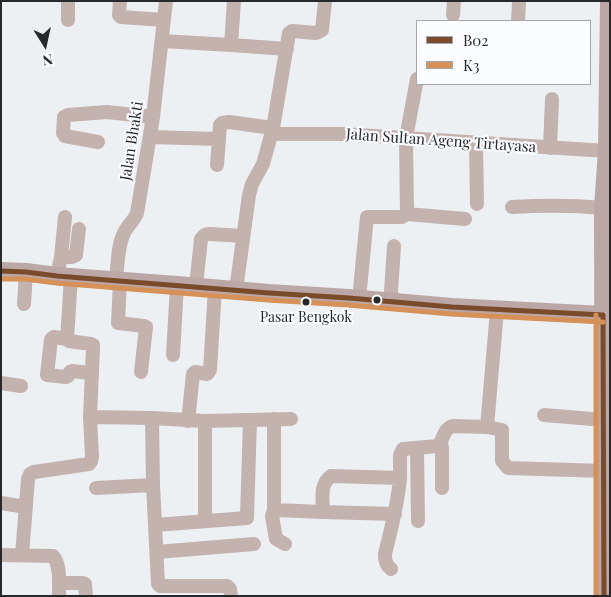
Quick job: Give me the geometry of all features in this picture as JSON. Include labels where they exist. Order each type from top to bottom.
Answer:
[{"type":"main road","points":[[604,596],[607,354],[603,315],[603,208],[608,152],[609,12]]},
{"type":"main road","points":[[1,271],[277,294],[498,310],[603,315]]},
{"type":"street","points":[[68,1],[68,20]]},
{"type":"street","points":[[120,1],[119,15],[121,17],[164,20]]},
{"type":"street","name":"Jalan Bhakti","points":[[141,372],[146,327],[118,323],[119,250],[125,230],[135,219],[137,213],[153,117],[166,1]]},
{"type":"street","points":[[231,45],[234,1]]},
{"type":"street","points":[[236,290],[249,195],[252,184],[263,164],[272,131],[290,31],[316,33],[322,30],[325,1]]},
{"type":"street","points":[[518,20],[519,1]]},
{"type":"street","points":[[162,42],[287,49]]},
{"type":"street","points":[[407,214],[406,138],[416,84]]},
{"type":"street","points":[[550,148],[552,99]]},
{"type":"street","points":[[98,142],[65,136],[63,134],[64,117],[68,115],[107,112],[153,117]]},
{"type":"street","name":"Jalan Sultan Ageng Tirtayasa","points":[[219,139],[220,125],[226,122],[272,131],[608,152]]},
{"type":"street","points":[[150,137],[219,139],[217,165]]},
{"type":"street","points":[[476,143],[477,204]]},
{"type":"street","points":[[512,207],[534,205],[603,208]]},
{"type":"street","points":[[359,299],[366,219],[368,216],[402,217],[407,214],[465,219]]},
{"type":"street","points":[[65,217],[62,257],[67,339]]},
{"type":"street","points":[[62,257],[76,255],[79,229]]},
{"type":"street","points":[[196,286],[203,236],[210,234],[243,236]]},
{"type":"street","points":[[393,302],[394,246]]},
{"type":"street","points":[[24,304],[26,272]]},
{"type":"street","points":[[173,355],[177,285]]},
{"type":"street","points":[[188,421],[193,374],[196,372],[207,374],[210,370],[215,288]]},
{"type":"street","points":[[488,427],[498,310]]},
{"type":"street","points":[[22,555],[30,474],[89,464],[92,457],[90,416],[93,345],[54,337],[51,339],[47,375],[66,377],[71,371],[91,373]]},
{"type":"street","points":[[1,383],[21,386]]},
{"type":"street","points":[[544,415],[606,427]]},
{"type":"street","points":[[90,416],[188,421],[291,419]]},
{"type":"street","points":[[152,418],[153,485],[159,586],[176,591],[227,586],[230,589],[231,596]]},
{"type":"street","points":[[274,419],[274,510],[272,516],[276,539],[285,544]]},
{"type":"street","points":[[205,421],[205,521]]},
{"type":"street","points":[[155,525],[247,518],[250,421]]},
{"type":"street","points":[[391,569],[387,566],[385,554],[395,514],[400,478],[401,451],[403,449],[436,447],[441,443],[448,428],[453,426],[488,427],[502,430],[502,461],[508,468],[606,474]]},
{"type":"street","points":[[441,443],[442,488]]},
{"type":"street","points":[[417,448],[418,521]]},
{"type":"street","points":[[323,512],[323,486],[331,476],[400,478]]},
{"type":"street","points":[[96,488],[153,485]]},
{"type":"street","points":[[1,504],[26,507]]},
{"type":"street","points":[[274,510],[395,514]]},
{"type":"street","points":[[157,552],[254,544]]},
{"type":"street","points":[[1,555],[53,556],[58,565],[59,589],[83,583],[85,584],[86,596]]},
{"type":"transit line","name":"B02","points":[[1,271],[452,307],[603,315]]},
{"type":"transit line","name":"K3","points":[[1,279],[25,279],[451,314],[603,322]]},
{"type":"transit line","name":"K3","points":[[596,315],[596,596]]},
{"type":"transit line","name":"B02","points":[[603,315],[604,596]]},
{"type":"place","name":"Pasar Bengkok","points":[[306,302]]}]
